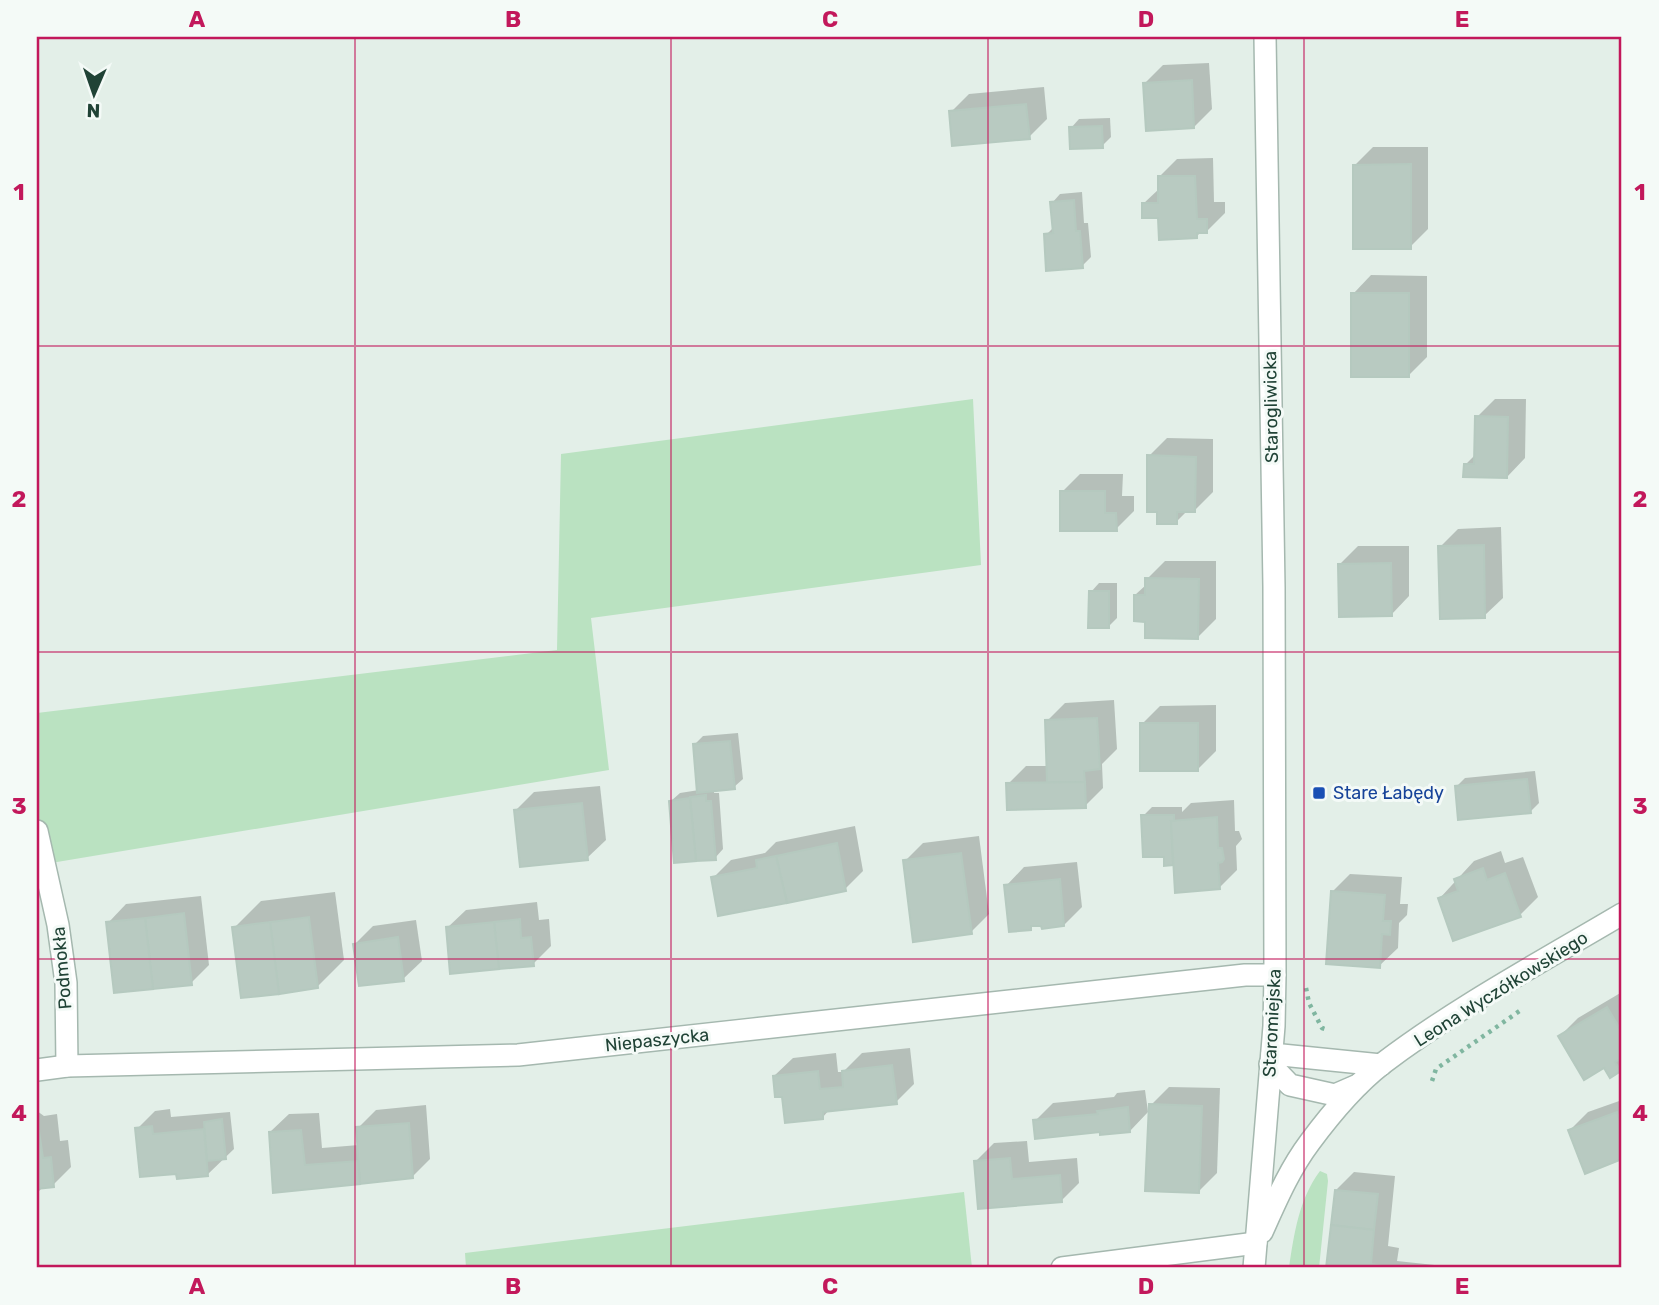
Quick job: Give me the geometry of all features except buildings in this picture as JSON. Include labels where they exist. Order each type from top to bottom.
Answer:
[{"type":"street","name":"Starogliwicka","points":[[1265,37],[1275,777]]},
{"type":"street","name":"Staromiejska","points":[[1254,1268],[1275,975],[1275,777]]},
{"type":"street","name":"Podmokła","points":[[37,831],[58,925],[66,983],[67,1066]]},
{"type":"street","name":"Leona Wyczółkowskiego","points":[[1256,1243],[1289,1173],[1310,1143],[1381,1065],[1481,997],[1622,914]]},
{"type":"street","name":"Niepaszycka","points":[[37,1070],[67,1066],[518,1055],[1245,975],[1275,975]]},
{"type":"street","points":[[1271,1059],[1381,1065]]},
{"type":"street","points":[[1271,1059],[1290,1085],[1335,1095],[1361,1084]]},
{"type":"street","points":[[1062,1268],[1256,1243]]},
{"type":"path","points":[[1304,976],[1309,1003],[1315,1016],[1322,1028],[1332,1032]]},
{"type":"path","points":[[1432,1081],[1436,1069],[1525,1007]]},
{"type":"green space","points":[[973,399],[981,565],[591,618],[609,770],[45,864],[37,831],[37,713],[557,650],[561,454]]},
{"type":"green space","points":[[1320,1171],[1327,1174],[1328,1181],[1319,1268],[1289,1268],[1302,1205]]},
{"type":"green space","points":[[964,1192],[972,1268],[466,1268],[465,1253]]},
{"type":"place","name":"Stare Łabędy","points":[[1319,793]]}]
